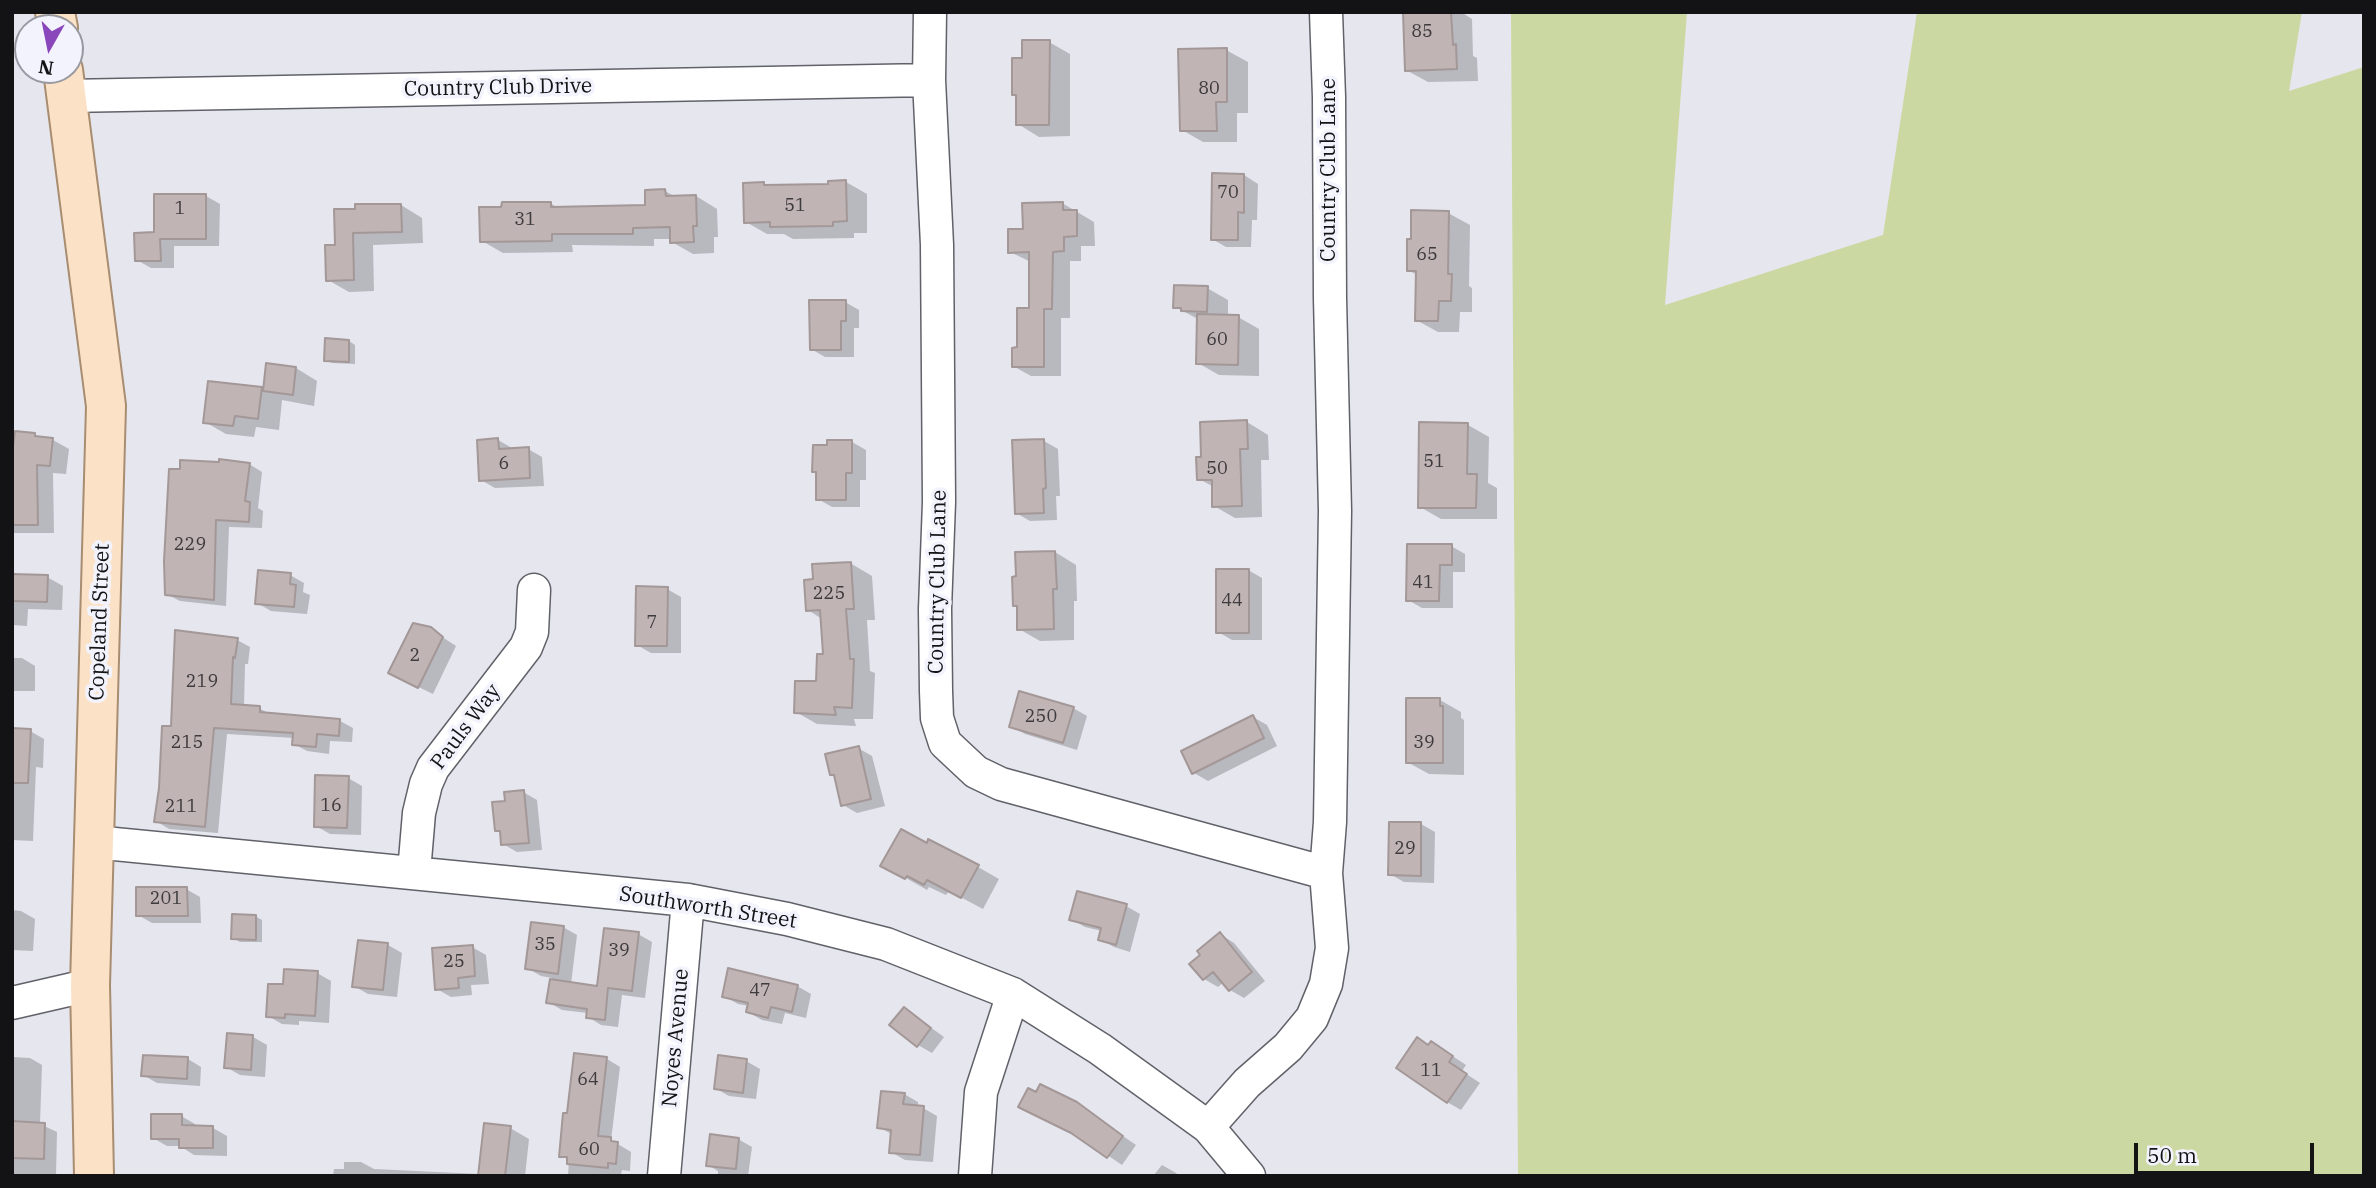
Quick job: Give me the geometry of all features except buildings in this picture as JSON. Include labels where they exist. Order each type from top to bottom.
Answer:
[{"type":"main road","name":"Copeland Street","points":[[65,84],[106,406],[90,985],[94,1176]]},
{"type":"street","name":"Country Club Lane","points":[[930,12],[929,80],[937,246],[939,502],[935,609],[936,691],[937,718],[945,743],[976,772],[1001,784],[1326,873]]},
{"type":"street","name":"Country Club Lane","points":[[1208,1127],[1247,1083],[1300,1033],[1320,1001],[1332,948],[1326,873],[1331,822],[1335,522],[1326,12]]},
{"type":"street","name":"Country Club Drive","points":[[84,83],[929,80]]},
{"type":"street","name":"Pauls Way","points":[[414,872],[419,813],[426,784],[433,768],[526,647],[532,632],[534,590]]},
{"type":"street","name":"Southworth Street","points":[[94,842],[688,900],[787,919],[886,944],[1013,994],[1100,1049],[1208,1127],[1249,1176]]},
{"type":"street","name":"Noyes Avenue","points":[[664,1176],[688,900]]},
{"type":"street","points":[[12,1003],[90,985]]},
{"type":"street","points":[[975,1176],[981,1092],[1013,994]]},
{"type":"green space","points":[[1511,12],[1687,12],[1665,305],[1883,235],[1917,12],[2302,12],[2289,91],[2364,67],[2364,1176],[1518,1176]]}]
